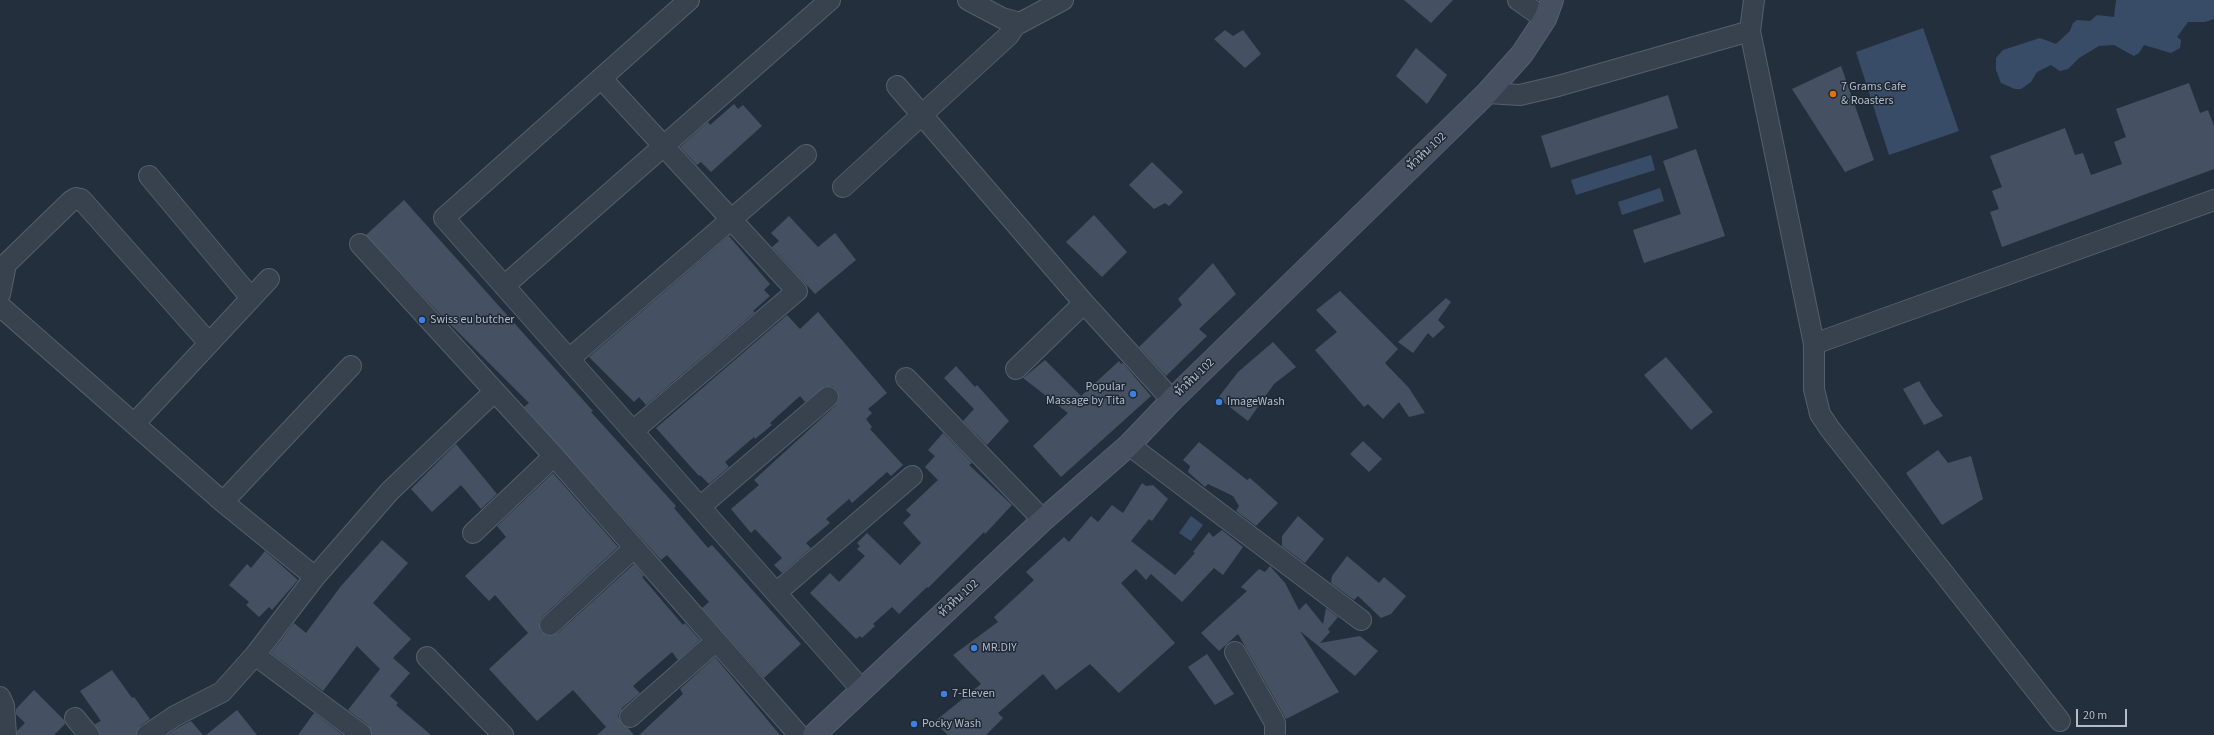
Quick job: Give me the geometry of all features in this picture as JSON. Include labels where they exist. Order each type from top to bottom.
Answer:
[{"type":"street","points":[[689,0],[444,218],[862,690]]},
{"type":"street","points":[[504,286],[830,0]]},
{"type":"street","points":[[968,0],[1002,18],[1017,23],[1030,19],[1044,9],[1063,0]]},
{"type":"street","points":[[1518,0],[1549,9]]},
{"type":"street","points":[[1754,0],[1750,32],[1814,344],[1814,389],[1820,414],[1830,429],[2060,722]]},
{"type":"street","name":"หัวหิน 102","points":[[814,735],[1043,520],[1129,445],[1172,400],[1487,93],[1522,54],[1549,9]]},
{"type":"street","points":[[843,187],[923,116],[1008,36],[1017,23]]},
{"type":"street","points":[[1487,93],[1520,94],[1558,86],[1750,32]]},
{"type":"street","points":[[601,78],[797,291],[633,431]]},
{"type":"street","points":[[897,86],[1084,303],[1172,400]]},
{"type":"street","points":[[568,359],[806,155]]},
{"type":"street","points":[[149,176],[251,298]]},
{"type":"street","points":[[0,294],[6,264],[71,202],[76,198],[82,199],[209,343]]},
{"type":"street","points":[[1814,344],[2214,200]]},
{"type":"street","points":[[360,244],[554,456],[715,642],[799,735]]},
{"type":"street","points":[[134,424],[269,279]]},
{"type":"street","points":[[1016,369],[1084,303]]},
{"type":"street","points":[[0,306],[223,502],[315,576]]},
{"type":"street","points":[[223,502],[351,366]]},
{"type":"street","points":[[906,378],[1043,520]]},
{"type":"street","points":[[148,735],[175,716],[222,692],[255,655],[315,576],[390,491],[494,392]]},
{"type":"street","points":[[700,507],[828,397]]},
{"type":"street","points":[[1129,445],[1361,620]]},
{"type":"street","points":[[473,533],[554,456]]},
{"type":"street","points":[[776,593],[912,476]]},
{"type":"street","points":[[550,625],[634,548]]},
{"type":"street","points":[[630,717],[715,642]]},
{"type":"street","points":[[1235,652],[1275,723],[1274,735]]},
{"type":"street","points":[[255,655],[361,734]]},
{"type":"street","points":[[427,657],[503,735]]},
{"type":"street","points":[[0,697],[4,706],[6,735]]},
{"type":"street","points":[[75,718],[89,735]]},
{"type":"water","points":[[2116,0],[2214,0],[2214,19],[2205,22],[2188,22],[2177,37],[2181,40],[2180,48],[2171,53],[2144,45],[2139,53],[2134,56],[2114,45],[2099,46],[2079,58],[2068,69],[2060,71],[2051,65],[2037,72],[2031,82],[2021,89],[2015,89],[2001,83],[1996,70],[1996,58],[2003,50],[2040,38],[2056,44],[2070,31],[2073,23],[2077,20],[2090,21],[2097,15],[2114,17]]},
{"type":"water","points":[[1923,28],[1959,131],[1889,155],[1856,52]]},
{"type":"water","points":[[1651,155],[1655,170],[1576,195],[1571,180]]},
{"type":"water","points":[[1660,188],[1664,201],[1622,215],[1618,202]]},
{"type":"water","points":[[1191,516],[1203,525],[1191,541],[1179,533]]},
{"type":"building","points":[[1404,0],[1453,0],[1431,23]]},
{"type":"building","points":[[1225,30],[1233,36],[1243,30],[1261,54],[1245,68],[1214,39]]},
{"type":"building","points":[[1416,48],[1447,75],[1427,104],[1396,76]]},
{"type":"building","points":[[1841,66],[1874,160],[1845,172],[1792,89]]},
{"type":"building","points":[[2189,83],[2200,113],[2208,110],[2214,126],[2214,169],[2002,247],[1990,212],[1999,209],[1992,191],[2002,187],[1990,156],[2065,128],[2075,155],[2083,153],[2091,175],[2122,164],[2114,142],[2126,137],[2116,109]]},
{"type":"building","points":[[1668,95],[1678,128],[1551,168],[1541,136]]},
{"type":"building","points":[[734,104],[738,109],[743,105],[762,126],[711,172],[701,162],[697,165],[680,147],[708,122],[710,125]]},
{"type":"building","points":[[1696,149],[1725,236],[1644,263],[1633,230],[1681,214],[1663,161]]},
{"type":"building","points":[[1152,162],[1183,192],[1169,206],[1165,203],[1154,209],[1129,185]]},
{"type":"building","points":[[404,200],[676,506],[674,508],[708,548],[712,545],[801,644],[764,678],[702,608],[709,602],[667,555],[661,560],[524,407],[529,403],[436,310],[366,235]]},
{"type":"building","points":[[1094,215],[1127,252],[1102,277],[1066,242]]},
{"type":"building","points":[[789,216],[818,247],[835,233],[856,260],[815,294],[772,247],[779,241],[771,233]]},
{"type":"building","points":[[729,236],[770,284],[764,290],[770,296],[753,311],[755,312],[646,405],[639,397],[634,402],[589,357]]},
{"type":"building","points":[[1213,263],[1236,294],[1199,329],[1207,336],[1166,376],[1139,347],[1182,305],[1178,299]]},
{"type":"building","points":[[1340,291],[1398,349],[1385,363],[1409,388],[1425,413],[1409,417],[1399,402],[1383,419],[1368,404],[1364,407],[1315,350],[1337,332],[1316,310]]},
{"type":"building","points":[[1446,298],[1451,302],[1438,320],[1445,327],[1433,338],[1428,333],[1413,353],[1398,342]]},
{"type":"building","points":[[818,312],[887,393],[868,409],[872,413],[866,419],[872,427],[870,429],[903,465],[891,476],[887,472],[852,503],[849,499],[826,519],[830,523],[806,543],[811,548],[782,573],[774,565],[782,558],[755,529],[751,533],[731,509],[759,485],[754,480],[836,405],[839,400],[837,390],[832,386],[826,386],[805,402],[800,396],[770,423],[772,425],[755,439],[754,437],[725,462],[729,467],[709,484],[700,475],[699,476],[656,428],[787,315],[800,329]]},
{"type":"building","points":[[1273,342],[1296,367],[1274,384],[1248,421],[1218,398],[1238,372]]},
{"type":"building","points":[[1666,357],[1713,412],[1691,430],[1644,375]]},
{"type":"building","points":[[1045,360],[1081,396],[1119,361],[1121,364],[1123,363],[1151,396],[1061,477],[1033,446],[1068,413],[1023,378]]},
{"type":"building","points":[[956,366],[975,387],[977,385],[1009,421],[987,445],[963,421],[974,409],[944,378]]},
{"type":"building","points":[[1919,381],[1943,416],[1924,425],[1903,389]]},
{"type":"building","points":[[943,433],[972,463],[969,465],[1012,505],[985,534],[984,532],[928,588],[927,587],[899,614],[892,607],[873,624],[875,626],[862,638],[860,636],[856,639],[810,593],[830,573],[839,582],[865,556],[857,549],[860,546],[857,543],[867,533],[900,565],[921,543],[903,523],[911,515],[906,510],[938,480],[925,467],[935,456],[928,450]]},
{"type":"building","points":[[1363,441],[1382,459],[1369,472],[1350,454]]},
{"type":"building","points":[[1199,442],[1247,480],[1250,478],[1278,503],[1256,526],[1236,511],[1239,506],[1233,496],[1208,484],[1205,487],[1188,472],[1190,466],[1183,460]]},
{"type":"building","points":[[456,444],[497,494],[481,509],[461,485],[432,512],[411,489]]},
{"type":"building","points":[[1938,450],[1948,463],[1971,456],[1983,499],[1942,525],[1906,473]]},
{"type":"building","points":[[553,473],[618,547],[542,617],[539,622],[541,632],[547,636],[558,633],[634,564],[644,576],[642,577],[683,625],[685,623],[700,640],[678,660],[672,652],[633,686],[640,693],[622,708],[618,716],[622,725],[628,728],[634,735],[597,735],[606,727],[573,690],[537,721],[489,669],[528,633],[495,595],[489,601],[465,576],[506,537],[497,526]]},
{"type":"building","points":[[1142,483],[1146,486],[1153,485],[1168,499],[1152,521],[1149,519],[1131,541],[1175,575],[1195,553],[1193,552],[1209,532],[1213,537],[1222,530],[1243,547],[1223,575],[1214,568],[1182,602],[1151,574],[1146,580],[1136,569],[1121,583],[1175,643],[1119,693],[1090,664],[1056,690],[1043,674],[998,713],[1003,718],[986,735],[948,735],[934,722],[981,684],[953,655],[998,622],[994,617],[1034,580],[1026,572],[1064,537],[1069,542],[1091,516],[1098,522],[1112,505],[1123,513]]},
{"type":"building","points":[[1298,516],[1324,539],[1305,563],[1282,546],[1282,536]]},
{"type":"building","points":[[382,540],[408,563],[373,603],[411,639],[393,658],[410,673],[390,696],[398,703],[396,705],[431,735],[372,735],[368,725],[348,710],[380,669],[357,646],[323,691],[271,653],[294,623],[306,633],[341,586]]},
{"type":"building","points":[[265,551],[298,580],[272,610],[269,607],[259,617],[246,605],[249,602],[229,585],[247,564],[251,568]]},
{"type":"building","points":[[1347,556],[1379,583],[1384,577],[1406,596],[1391,614],[1381,618],[1358,596],[1354,600],[1331,583],[1332,576]]},
{"type":"building","points":[[1270,566],[1285,583],[1299,610],[1306,603],[1323,624],[1326,608],[1338,617],[1328,629],[1330,632],[1320,643],[1360,636],[1378,651],[1355,676],[1300,631],[1339,692],[1286,719],[1238,634],[1219,651],[1201,633],[1247,591],[1241,587],[1259,569],[1265,572]]},
{"type":"building","points":[[1207,654],[1234,694],[1215,705],[1188,667]]},
{"type":"building","points":[[715,657],[780,735],[639,735],[683,694],[680,689]]},
{"type":"building","points":[[112,670],[132,698],[134,697],[150,719],[140,726],[136,735],[100,735],[95,724],[101,721],[80,691]]},
{"type":"building","points":[[34,690],[64,720],[65,724],[54,735],[17,735],[17,731],[25,723],[16,714],[16,709]]},
{"type":"building","points":[[237,710],[257,735],[206,735]]},
{"type":"building","points":[[314,713],[343,735],[298,735]]},
{"type":"building","points":[[191,721],[203,735],[167,735],[181,726]]},
{"type":"place","name":"7 Grams Cafe & Roasters","points":[[1833,94]]},
{"type":"place","name":"Swiss eu butcher","points":[[422,320]]},
{"type":"place","name":"Popular Massage by Tita","points":[[1133,394]]},
{"type":"place","name":"ImageWash","points":[[1219,402]]},
{"type":"place","name":"MR.DIY","points":[[974,648]]},
{"type":"place","name":"7-Eleven","points":[[944,694]]},
{"type":"place","name":"Pocky Wash","points":[[914,724]]}]
